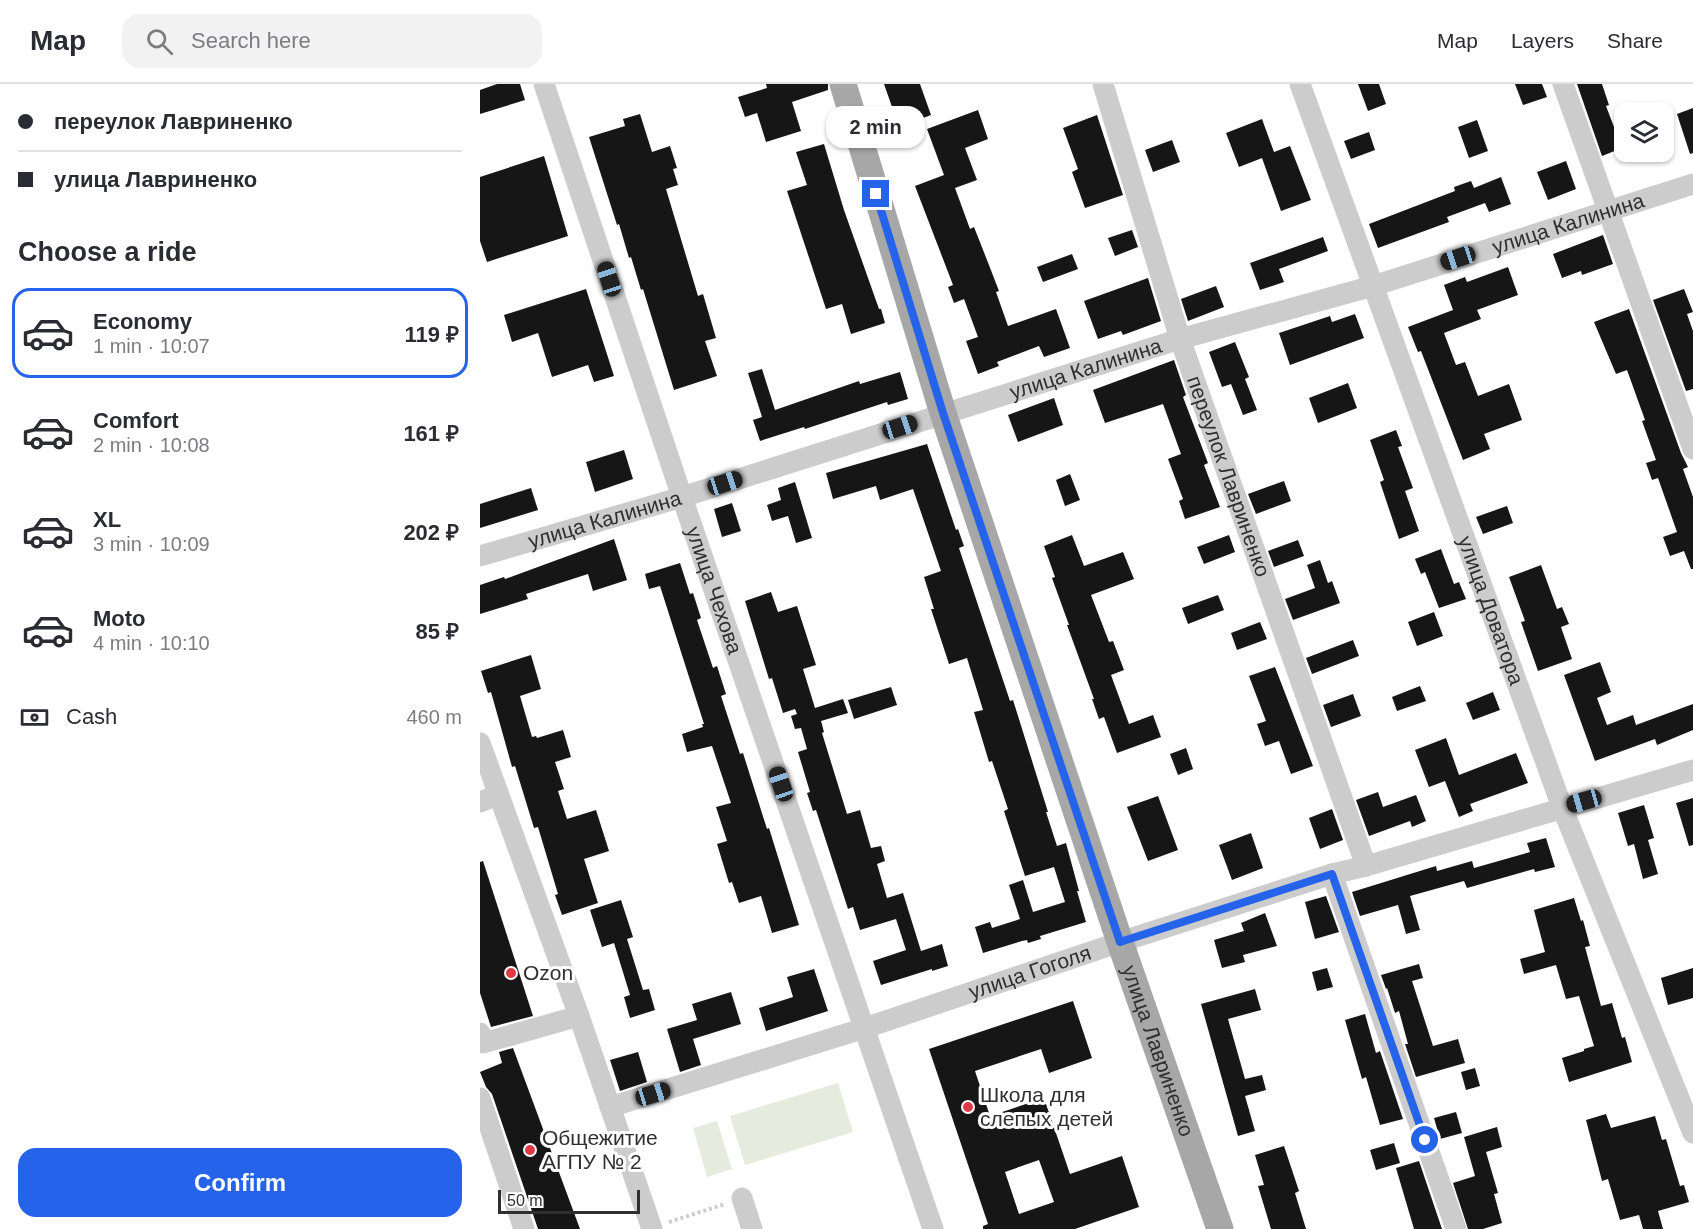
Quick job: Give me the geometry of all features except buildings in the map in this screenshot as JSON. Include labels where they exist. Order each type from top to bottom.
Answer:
[{"type":"main road","name":"улица Лавриненко","points":[[843,84],[943,413],[1120,942],[1220,1229]]},
{"type":"street","name":"улица Чехова","points":[[544,84],[682,497],[933,1229]]},
{"type":"street","name":"переулок Лавриненко","points":[[1103,84],[1180,339],[1366,866]]},
{"type":"street","name":"улица Доватора","points":[[1300,84],[1562,807],[1693,1132]]},
{"type":"street","points":[[1563,84],[1693,449]]},
{"type":"street","name":"улица Калинина","points":[[480,556],[682,497],[1180,339],[1372,285],[1693,184]]},
{"type":"street","points":[[480,743],[489,799],[579,1016],[652,1229]]},
{"type":"street","name":"улица Гоголя","points":[[610,1107],[865,1028],[1120,942],[1332,874],[1693,770]]},
{"type":"street","points":[[1332,874],[1456,1229]]},
{"type":"street","points":[[481,1040],[579,1016]]},
{"type":"street","points":[[480,1098],[524,1229]]},
{"type":"street","points":[[742,1198],[752,1229]]},
{"type":"path","points":[[652,1229],[742,1198]]},
{"type":"shaded area","points":[[838,1083],[853,1132],[745,1165],[730,1116]]},
{"type":"shaded area","points":[[717,1121],[732,1169],[707,1177],[693,1128]]},
{"type":"place","name":"Ozon","points":[[511,973]]},
{"type":"place","name":"Школа для слепых детей","points":[[968,1107]]},
{"type":"place","name":"Общежитие АГПУ № 2","points":[[530,1150]]},
{"type":"route","points":[[876,194],[943,413],[1120,942],[1332,874],[1425,1140]]}]
